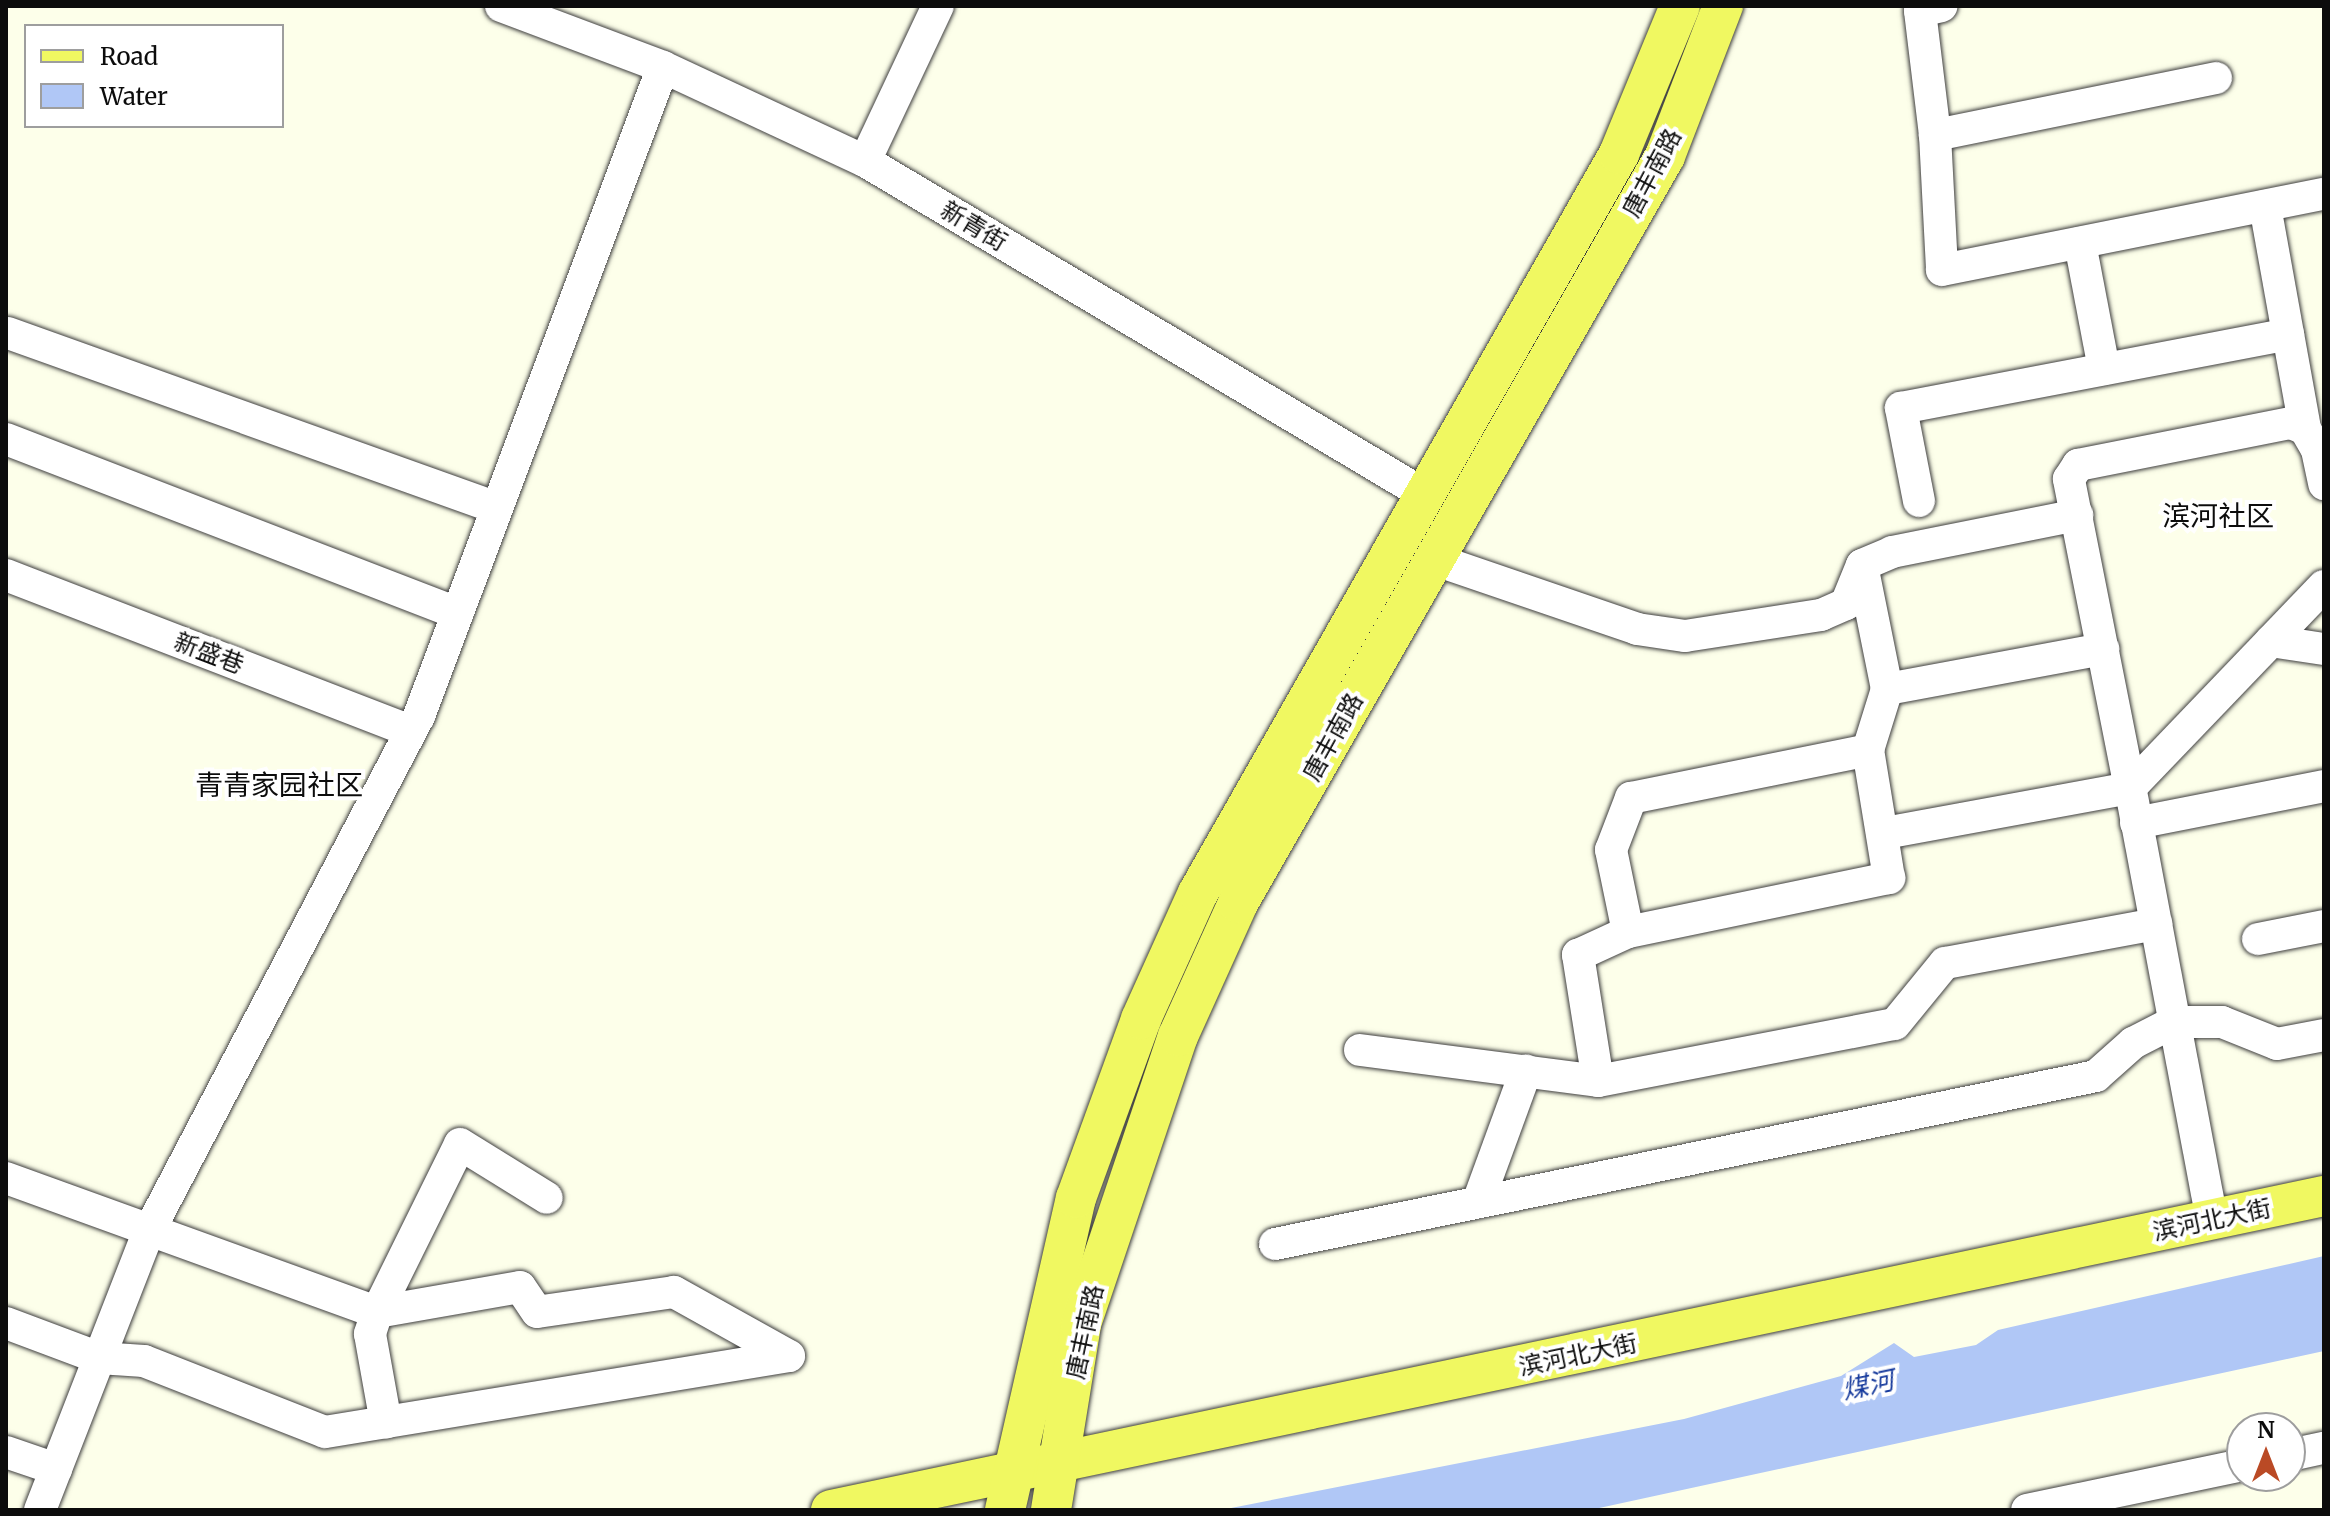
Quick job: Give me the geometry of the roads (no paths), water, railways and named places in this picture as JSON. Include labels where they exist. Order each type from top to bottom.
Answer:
[{"type":"main road","name":"唐丰南路","points":[[1010,1493],[1076,1198],[1141,1019],[1198,893],[1422,493],[1619,154],[1680,6]]},
{"type":"main road","name":"唐丰南路","points":[[1051,1510],[1063,1464],[1081,1324],[1178,1036],[1238,903],[1665,156],[1723,6]]},
{"type":"main road","name":"滨河北大街","points":[[831,1510],[1010,1493],[1063,1464],[2324,1196]]},
{"type":"street","name":"新青街","points":[[501,6],[663,67],[865,161],[1422,493]]},
{"type":"street","points":[[865,161],[938,6]]},
{"type":"street","points":[[1941,6],[1920,11],[1935,135],[1942,270],[2324,194]]},
{"type":"street","points":[[40,1510],[148,1233],[411,731],[663,67]]},
{"type":"street","points":[[1935,135],[2216,78]]},
{"type":"street","points":[[2265,206],[2288,334],[2324,484]]},
{"type":"street","points":[[2080,243],[2104,369]]},
{"type":"street","points":[[8,333],[497,508]]},
{"type":"street","points":[[1919,501],[1901,408],[2288,334]]},
{"type":"street","points":[[2212,1220],[2069,479],[2078,465],[2291,423],[2315,442]]},
{"type":"street","points":[[6,439],[458,613]]},
{"type":"street","points":[[1433,559],[1637,629],[1685,636],[1821,615],[1846,604],[1862,565],[1892,552],[2077,515]]},
{"type":"street","points":[[1598,1081],[1578,955],[1628,932],[1889,878],[1885,833],[1868,750],[1887,689],[1862,565]]},
{"type":"street","name":"新盛巷","points":[[6,575],[411,731]]},
{"type":"street","points":[[1885,833],[2130,788],[2324,586]]},
{"type":"street","points":[[2271,641],[2324,649]]},
{"type":"street","points":[[1887,689],[2103,649]]},
{"type":"street","points":[[1628,932],[1611,850],[1631,798],[1868,750]]},
{"type":"street","points":[[2136,823],[2324,786]]},
{"type":"street","points":[[1360,1050],[1598,1081],[1895,1024],[1945,963],[2156,924]]},
{"type":"street","points":[[2258,939],[2324,926]]},
{"type":"street","points":[[1275,1244],[2096,1076],[2133,1043],[2174,1022],[2222,1022],[2277,1044],[2324,1035]]},
{"type":"street","points":[[1478,1202],[1526,1071]]},
{"type":"street","points":[[386,1423],[370,1334],[377,1312],[460,1144],[547,1198]]},
{"type":"street","points":[[6,1178],[148,1233],[377,1312],[520,1287],[537,1312],[674,1292],[789,1356],[325,1432],[144,1361],[99,1358],[6,1323]]},
{"type":"street","points":[[6,1452],[56,1469]]},
{"type":"street","points":[[2027,1510],[2226,1468]]},
{"type":"water","name":"煤河","points":[[2324,1256],[2324,1351],[1590,1510],[1221,1510],[1684,1419],[1841,1376],[1894,1343],[1914,1357],[1976,1345],[1998,1330]]},
{"type":"district","name":"滨河社区","points":[[2218,516]]},
{"type":"district","name":"青青家园社区","points":[[279,785]]}]
